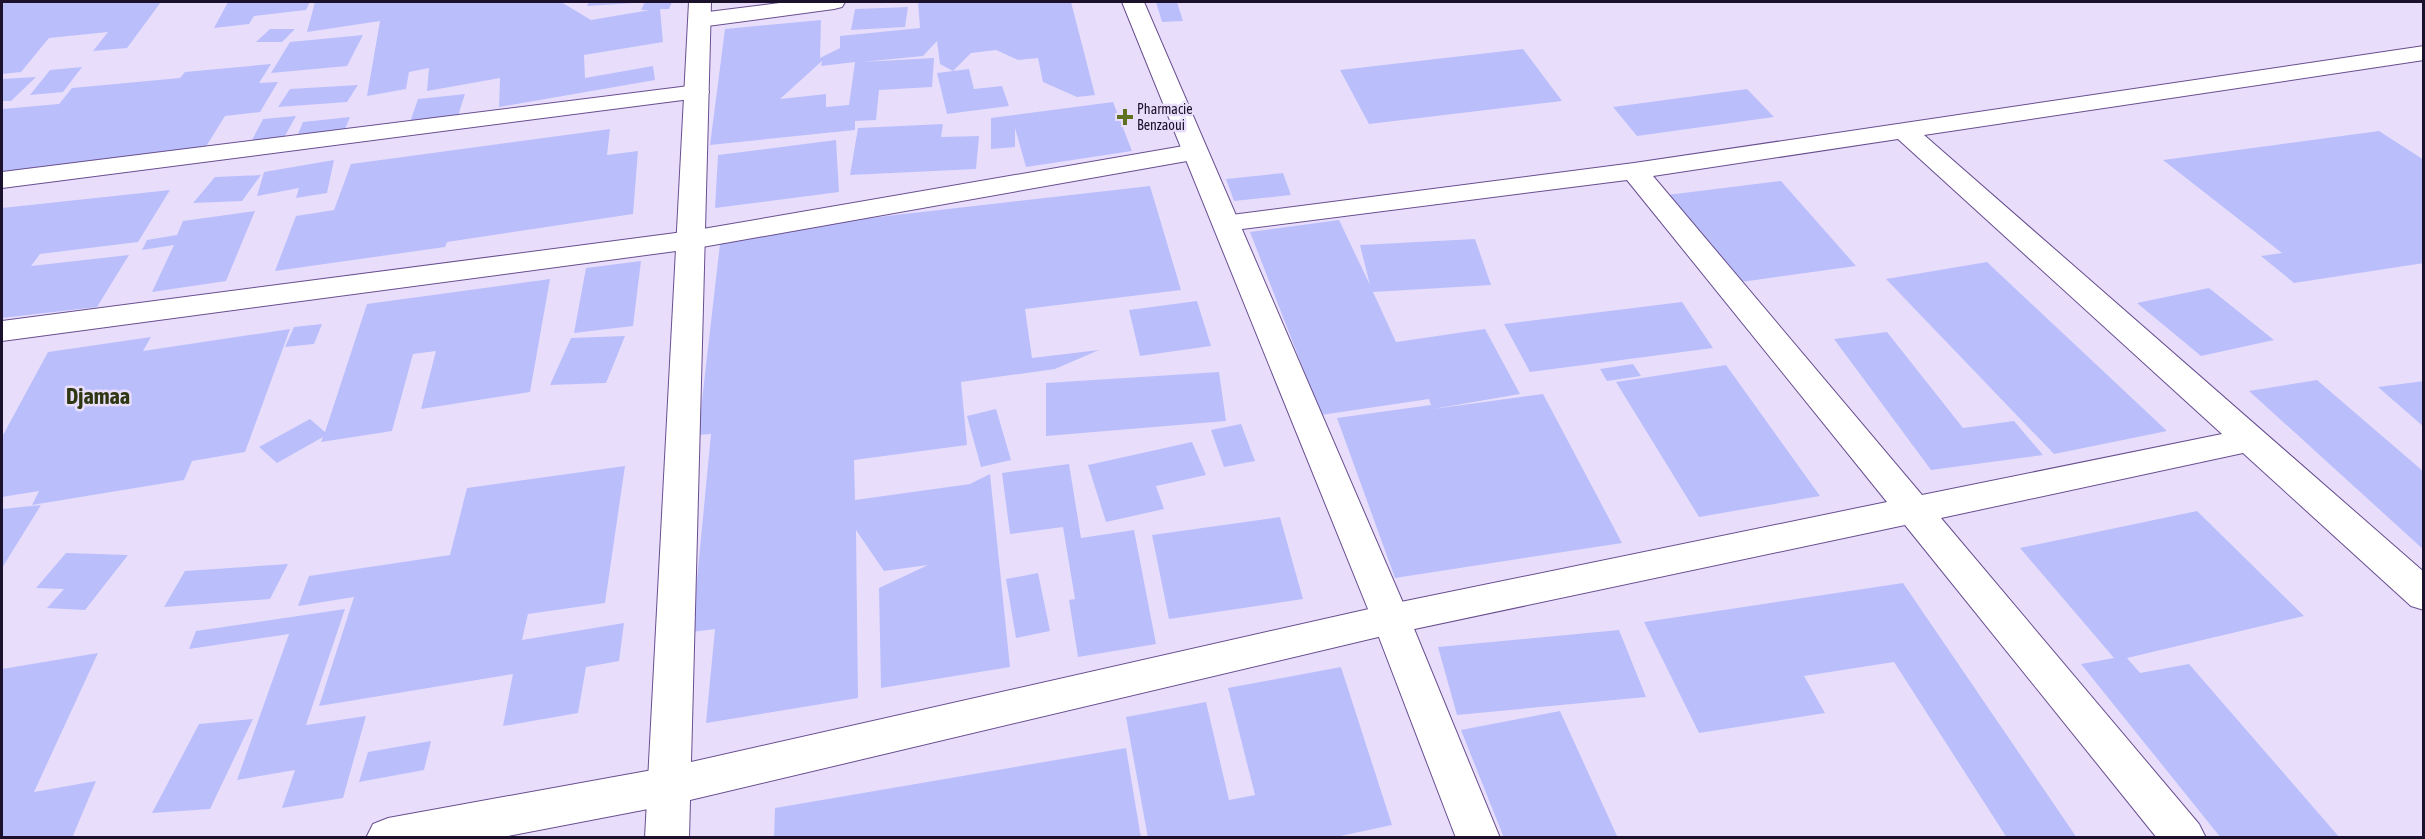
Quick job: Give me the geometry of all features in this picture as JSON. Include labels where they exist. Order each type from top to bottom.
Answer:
[{"type":"street","points":[[667,837],[700,11],[834,2]]},
{"type":"street","points":[[1133,2],[1391,619],[1478,837]]},
{"type":"street","points":[[1226,223],[1634,171],[2424,53]]},
{"type":"street","points":[[2,180],[697,92]]},
{"type":"street","points":[[1905,132],[2424,595]]},
{"type":"street","points":[[2,331],[691,240],[1195,152]]},
{"type":"street","points":[[1634,171],[2184,837]]},
{"type":"street","points":[[388,837],[669,786],[1391,619],[2250,440]]},
{"type":"building","points":[[2,2],[161,2],[127,48],[93,51],[108,32],[49,38],[21,72],[2,74]]},
{"type":"building","points":[[228,2],[310,2],[306,10],[254,16],[249,24],[214,28]]},
{"type":"building","points":[[315,2],[561,2],[591,20],[650,10],[641,10],[645,2],[672,2],[669,9],[660,9],[663,42],[584,55],[585,78],[653,66],[655,80],[499,107],[500,78],[427,91],[429,68],[409,72],[406,89],[367,96],[380,21],[307,32]]},
{"type":"building","points":[[589,2],[633,2],[633,3],[587,6]]},
{"type":"building","points":[[918,2],[1071,2],[1095,95],[1077,97],[1043,82],[1038,58],[1018,60],[996,50],[971,53],[953,71],[940,64],[937,41],[923,56],[862,62],[934,58],[932,87],[879,90],[876,120],[855,121],[855,130],[710,145],[725,29],[821,20],[820,58],[840,48],[840,36],[920,28]],"holes":[[[822,61],[821,66],[855,62],[849,105],[826,107],[826,94],[780,99]]]},
{"type":"building","points":[[1156,2],[1177,2],[1183,21],[1162,22]]},
{"type":"building","points":[[908,7],[905,27],[851,30],[855,9]]},
{"type":"building","points":[[270,29],[295,29],[282,42],[256,42]]},
{"type":"building","points":[[363,35],[347,66],[271,73],[290,42]]},
{"type":"building","points":[[1523,49],[1562,101],[1369,124],[1340,70]]},
{"type":"building","points":[[271,64],[259,83],[278,82],[260,112],[225,116],[202,153],[2,174],[2,109],[59,104],[72,88],[180,78],[185,72]]},
{"type":"building","points":[[82,67],[63,92],[30,95],[50,70]]},
{"type":"building","points":[[969,69],[974,89],[1002,86],[1009,106],[947,114],[937,73]]},
{"type":"building","points":[[36,77],[11,101],[2,101],[2,79]]},
{"type":"building","points":[[358,85],[347,102],[278,107],[290,89]]},
{"type":"building","points":[[1747,89],[1774,117],[1637,136],[1613,107]]},
{"type":"building","points":[[465,94],[457,119],[409,125],[418,99]]},
{"type":"building","points":[[1113,102],[1132,151],[1026,167],[1015,128],[1015,147],[991,149],[991,118]]},
{"type":"building","points":[[296,116],[282,141],[250,144],[263,119]]},
{"type":"building","points":[[350,117],[343,134],[296,139],[303,122]]},
{"type":"building","points":[[943,124],[941,137],[979,136],[976,169],[850,175],[858,128]]},
{"type":"building","points":[[610,129],[607,155],[638,151],[633,214],[447,242],[445,247],[275,271],[296,216],[334,210],[351,164]]},
{"type":"building","points":[[2379,131],[2424,160],[2424,263],[2294,283],[2261,256],[2282,253],[2163,160]]},
{"type":"building","points":[[836,140],[839,192],[715,208],[718,155]]},
{"type":"building","points":[[334,160],[327,193],[296,198],[299,188],[257,196],[264,172]]},
{"type":"building","points":[[1283,173],[1291,195],[1234,201],[1226,179]]},
{"type":"building","points":[[261,175],[242,201],[193,203],[215,177]]},
{"type":"building","points":[[1781,181],[1856,266],[1734,283],[1667,195]]},
{"type":"building","points":[[1150,186],[1181,290],[1025,309],[1032,358],[1099,350],[1055,369],[961,382],[967,445],[854,460],[855,500],[970,484],[990,474],[1010,667],[881,688],[879,588],[928,565],[884,571],[856,530],[858,698],[706,723],[715,629],[692,632],[711,434],[698,435],[721,235]]},
{"type":"building","points":[[170,190],[138,242],[40,254],[31,266],[129,255],[97,307],[2,318],[2,208]]},
{"type":"building","points":[[255,211],[226,281],[152,292],[174,245],[142,250],[147,240],[177,235],[183,221]]},
{"type":"building","points":[[1339,220],[1370,285],[1360,245],[1475,239],[1491,285],[1373,292],[1396,342],[1485,329],[1520,394],[1433,409],[1543,394],[1622,543],[1395,578],[1337,418],[1431,405],[1429,399],[1321,415],[1250,232]]},
{"type":"building","points":[[641,261],[633,326],[574,333],[586,268]]},
{"type":"building","points":[[1987,262],[2167,431],[2054,454],[1886,279]]},
{"type":"building","points":[[550,279],[530,392],[421,409],[436,351],[413,354],[392,431],[321,442],[323,437],[277,463],[259,447],[310,419],[325,432],[367,304]]},
{"type":"building","points":[[2209,288],[2274,340],[2201,356],[2137,303]]},
{"type":"building","points":[[1197,301],[1211,346],[1140,356],[1129,310]]},
{"type":"building","points":[[1682,302],[1713,348],[1530,372],[1504,324]]},
{"type":"building","points":[[322,324],[314,344],[285,347],[294,327]]},
{"type":"building","points":[[290,329],[245,452],[192,461],[184,480],[32,505],[39,491],[2,497],[2,437],[48,352],[151,337],[143,351]]},
{"type":"building","points":[[1887,332],[1963,428],[2014,421],[2043,455],[1931,470],[1834,339]]},
{"type":"building","points":[[625,336],[606,383],[550,385],[571,338]]},
{"type":"building","points":[[1633,364],[1641,376],[1607,381],[1600,369]]},
{"type":"building","points":[[1726,365],[1820,496],[1699,517],[1616,382]]},
{"type":"building","points":[[1219,372],[1226,421],[1046,436],[1046,383]]},
{"type":"building","points":[[2317,380],[2424,472],[2424,550],[2249,391]]},
{"type":"building","points":[[2424,381],[2424,427],[2378,387]]},
{"type":"building","points":[[996,409],[1011,460],[981,467],[967,416]]},
{"type":"building","points":[[1241,424],[1255,461],[1224,467],[1211,430]]},
{"type":"building","points":[[1192,442],[1206,475],[1156,486],[1164,509],[1106,522],[1088,465]]},
{"type":"building","points":[[1069,464],[1081,538],[1134,530],[1156,644],[1078,657],[1069,600],[1075,599],[1063,527],[1010,534],[1002,473]]},
{"type":"building","points":[[625,466],[605,603],[528,614],[522,640],[624,623],[619,661],[586,667],[578,713],[503,726],[513,674],[319,706],[354,597],[298,606],[309,576],[450,555],[467,488]]},
{"type":"building","points":[[41,505],[2,568],[2,509]]},
{"type":"building","points":[[2197,511],[2304,616],[2127,658],[2140,673],[2189,664],[2340,838],[2221,838],[2081,664],[2114,658],[2020,548]]},
{"type":"building","points":[[1280,517],[1303,599],[1169,619],[1152,535]]},
{"type":"building","points":[[66,553],[128,555],[85,610],[47,608],[64,589],[36,588]]},
{"type":"building","points":[[288,564],[270,599],[164,607],[185,571]]},
{"type":"building","points":[[1038,573],[1050,631],[1016,638],[1006,579]]},
{"type":"building","points":[[1903,583],[2077,838],[2007,838],[1894,662],[1804,676],[1825,713],[1699,733],[1644,622]]},
{"type":"building","points":[[345,609],[306,725],[366,716],[343,798],[282,808],[295,770],[237,780],[289,634],[189,649],[196,631]]},
{"type":"building","points":[[1619,630],[1646,697],[1457,715],[1438,647]]},
{"type":"building","points":[[98,653],[34,792],[96,781],[72,838],[2,838],[2,669]]},
{"type":"building","points":[[1341,667],[1392,825],[1331,838],[1148,838],[1126,717],[1206,702],[1229,800],[1255,795],[1228,688]]},
{"type":"building","points":[[1560,711],[1618,838],[1504,838],[1461,730]]},
{"type":"building","points":[[253,719],[210,809],[152,813],[199,724]]},
{"type":"building","points":[[431,741],[424,770],[359,782],[368,752]]},
{"type":"building","points":[[1126,748],[1141,838],[774,838],[775,808]]},
{"type":"place","name":"Pharmacie Benzaoui","points":[[1125,117]]},
{"type":"district","name":"Djamaa","points":[[98,396]]}]
